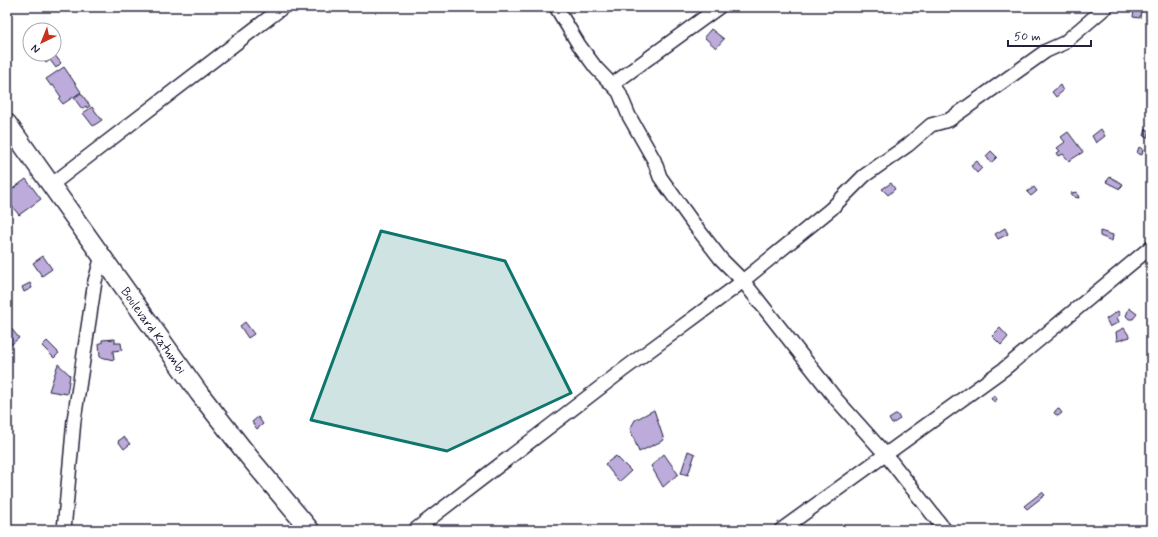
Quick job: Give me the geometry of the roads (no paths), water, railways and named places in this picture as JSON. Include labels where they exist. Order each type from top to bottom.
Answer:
[{"type":"street","points":[[51,185],[283,7]]},
{"type":"street","points":[[556,7],[579,45],[596,68],[613,84],[619,92],[630,116],[654,160],[660,177],[721,259],[743,281],[836,399],[886,456],[945,530]]},
{"type":"street","points":[[613,84],[719,7]]},
{"type":"street","points":[[416,530],[623,370],[743,281],[831,209],[864,176],[908,145],[930,125],[949,120],[1046,51],[1064,43],[1106,7]]},
{"type":"street","name":"Boulevard Katumbi","points":[[8,128],[51,185],[199,393],[249,457],[310,530]]},
{"type":"street","points":[[781,530],[886,456],[1004,369],[1151,247]]},
{"type":"street","points":[[64,530],[74,420],[95,281],[102,256]]}]
